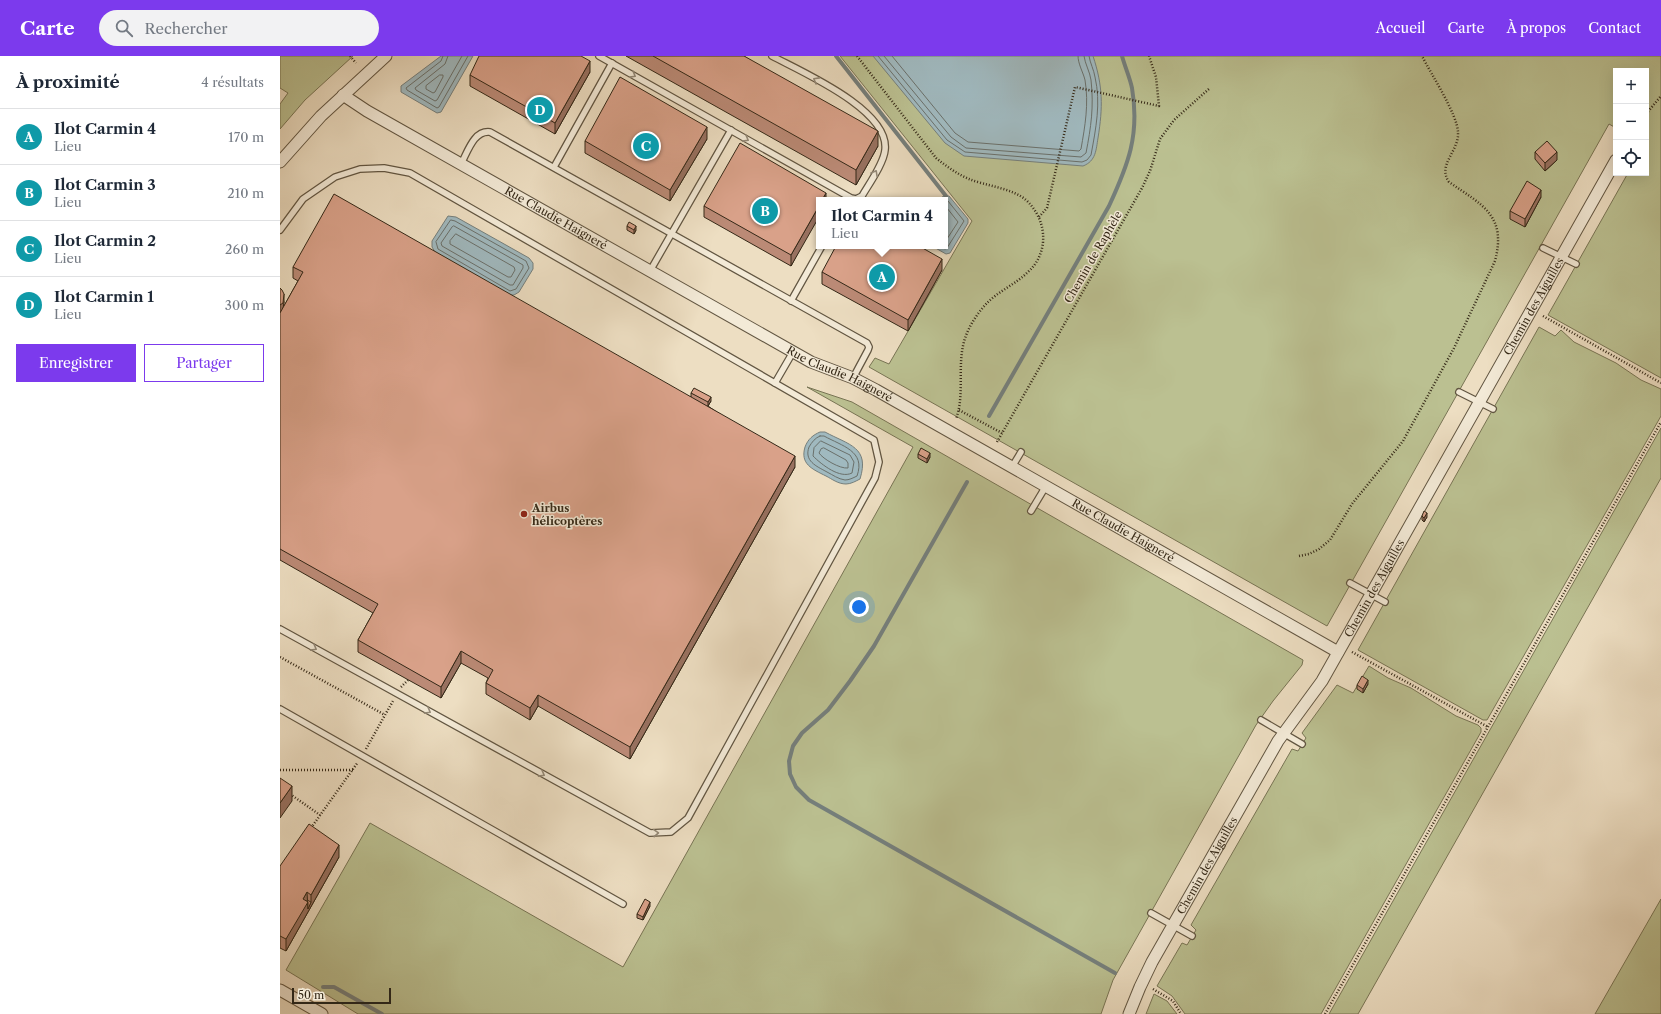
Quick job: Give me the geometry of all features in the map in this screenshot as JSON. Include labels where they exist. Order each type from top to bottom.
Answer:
[{"type":"street","points":[[280,162],[300,138],[343,95],[386,56]]},
{"type":"street","name":"Rue Claudie Haigneré","points":[[343,95],[368,111],[793,352],[817,364],[853,378],[1338,652]]},
{"type":"street","name":"Chemin des Aiguilles","points":[[1129,1014],[1140,986],[1283,733],[1322,681],[1613,165]]},
{"type":"street","points":[[280,990],[322,1014]]},
{"type":"lane","points":[[599,56],[847,197]]},
{"type":"lane","points":[[772,56],[855,103],[870,115],[880,129],[885,139],[886,148],[884,157],[862,196],[859,197]]},
{"type":"lane","points":[[554,167],[612,63]]},
{"type":"lane","points":[[650,271],[731,130]]},
{"type":"lane","points":[[461,164],[478,134],[483,131],[490,132],[554,167],[671,235],[867,343],[869,347],[868,350],[853,378]]},
{"type":"lane","points":[[280,230],[303,199],[335,177],[360,169],[384,168],[410,173],[874,440],[879,462],[875,478],[688,818],[671,832],[650,833],[280,629]]},
{"type":"lane","points":[[1543,248],[1576,264]]},
{"type":"lane","points":[[790,301],[820,249]]},
{"type":"lane","points":[[775,382],[793,352]]},
{"type":"lane","points":[[1459,392],[1493,409]]},
{"type":"lane","points":[[1012,467],[1021,452]]},
{"type":"lane","points":[[1031,511],[1046,486]]},
{"type":"lane","points":[[1350,583],[1385,602]]},
{"type":"lane","points":[[280,709],[623,904]]},
{"type":"lane","points":[[1261,720],[1302,744]]},
{"type":"lane","points":[[1151,913],[1192,936]]},
{"type":"path","points":[[350,56],[356,63]]},
{"type":"path","points":[[857,56],[936,158],[951,169],[970,179],[1014,194],[1025,200],[1039,217],[1042,226],[1044,236],[1040,255],[1036,263],[1023,277],[990,300],[980,311],[967,334],[961,358],[959,410],[956,419]]},
{"type":"path","points":[[1039,217],[1047,208],[1075,87],[1159,106],[1156,77],[1149,56]]},
{"type":"path","points":[[1299,556],[1309,554],[1319,549],[1330,540],[1352,504],[1402,441],[1454,348],[1495,261],[1498,246],[1498,233],[1493,217],[1485,208],[1449,182],[1445,176],[1445,169],[1457,143],[1458,129],[1453,114],[1422,56]]},
{"type":"path","name":"Chemin de Raphèle","points":[[997,442],[1142,188],[1150,171],[1160,139],[1174,120],[1210,88]]},
{"type":"path","points":[[1649,110],[1661,96]]},
{"type":"path","points":[[1543,316],[1661,383]]},
{"type":"path","points":[[959,410],[1002,433]]},
{"type":"path","points":[[1325,1014],[1661,422]]},
{"type":"path","points":[[1352,652],[1488,728]]},
{"type":"path","points":[[280,657],[385,715]]},
{"type":"path","points":[[308,832],[353,770],[402,685],[408,680]]},
{"type":"path","points":[[280,770],[353,770]]},
{"type":"path","points":[[286,791],[320,815]]},
{"type":"path","points":[[1153,989],[1173,1001],[1181,1014]]},
{"type":"green space","points":[[280,56],[353,56],[305,100],[280,129],[280,104],[288,93],[280,88]]},
{"type":"green space","points":[[840,56],[1661,56],[1661,378],[1548,315],[1626,176],[1649,176],[1649,68],[1613,68],[1613,126],[1609,124],[1327,626],[869,367],[875,358],[889,364],[972,221]]},
{"type":"green space","points":[[1539,327],[1555,336],[1561,330],[1574,342],[1616,363],[1641,380],[1661,389],[1661,416],[1487,720],[1483,720],[1358,650]]},
{"type":"green space","points":[[807,387],[852,402],[1303,660],[1302,665],[1256,725],[1113,980],[1101,1014],[358,1014],[286,970],[370,823],[623,967],[913,447]]},
{"type":"green space","points":[[1661,428],[1661,478],[1358,1014],[1329,1014]]},
{"type":"green space","points":[[1369,666],[1388,678],[1411,688],[1456,716],[1478,725],[1481,728],[1481,732],[1321,1014],[1185,1014],[1172,996],[1157,986],[1182,943],[1187,945],[1196,930],[1191,925],[1292,749],[1298,751],[1306,738],[1302,733],[1337,685],[1353,693]]},
{"type":"green space","points":[[1661,899],[1661,1014],[1595,1014]]},
{"type":"green space","points":[[1154,994],[1167,1001],[1177,1014],[1146,1014]]},
{"type":"water","points":[[441,56],[473,56],[441,112],[437,113],[401,92],[401,86]]},
{"type":"water","points":[[873,56],[1093,56],[1099,77],[1101,97],[1100,127],[1095,155],[1091,161],[1083,166],[964,156],[945,143]]},
{"type":"water","points":[[949,196],[968,219],[968,223],[950,253],[946,254],[937,249],[948,249],[948,197],[943,197]]},
{"type":"water","points":[[448,216],[456,217],[529,258],[533,263],[533,269],[519,292],[514,295],[509,295],[435,252],[432,247],[432,241]]},
{"type":"water","points":[[825,432],[849,444],[860,453],[862,468],[860,479],[850,484],[840,483],[816,471],[808,465],[804,458],[805,447],[815,434]]},
{"type":"building","points":[[479,56],[581,56],[590,61],[555,123],[470,75]]},
{"type":"building","points":[[653,56],[744,56],[878,131],[856,170]]},
{"type":"building","points":[[620,77],[707,127],[670,190],[585,141]]},
{"type":"building","points":[[1547,141],[1557,152],[1545,163],[1535,152]]},
{"type":"building","points":[[740,143],[826,193],[824,197],[816,197],[816,211],[791,255],[704,206]]},
{"type":"building","points":[[1527,181],[1541,190],[1525,219],[1510,211]]},
{"type":"building","name":"Airbus hélicoptères","points":[[334,194],[795,456],[630,747],[538,695],[530,708],[486,683],[493,670],[461,651],[441,687],[358,640],[378,604],[280,549],[280,313],[303,272],[293,267]]},
{"type":"building","points":[[629,222],[636,226],[634,230],[627,226]]},
{"type":"building","points":[[834,249],[924,249],[942,259],[908,320],[822,272]]},
{"type":"building","points":[[280,288],[284,294],[283,303],[280,305]]},
{"type":"building","points":[[694,388],[711,397],[708,402],[691,393]]},
{"type":"building","points":[[921,448],[930,453],[927,459],[918,454]]},
{"type":"building","points":[[1424,511],[1427,513],[1424,518],[1422,516]]},
{"type":"building","points":[[1362,676],[1368,680],[1363,689],[1357,685]]},
{"type":"building","points":[[280,778],[292,786],[280,803]]},
{"type":"building","points":[[309,824],[339,845],[311,895],[307,892],[303,899],[308,902],[286,939],[280,936],[280,866]]},
{"type":"building","points":[[645,899],[650,902],[643,917],[637,914]]},
{"type":"building","points":[[307,900],[311,902],[308,909],[308,902]]},
{"type":"waterway","points":[[836,56],[946,196]]},
{"type":"waterway","points":[[989,416],[1109,206],[1122,177],[1131,149],[1134,120],[1132,88],[1122,56]]},
{"type":"waterway","points":[[967,482],[874,646],[828,710],[802,733],[793,746],[789,761],[790,774],[796,787],[809,800],[1115,973]]},
{"type":"waterway","points":[[323,987],[334,987],[382,1014]]},
{"type":"place","name":"Ilot Carmin 1","points":[[540,110]]},
{"type":"place","name":"Ilot Carmin 2","points":[[646,146]]},
{"type":"place","name":"Ilot Carmin 3","points":[[765,211]]},
{"type":"place","name":"Ilot Carmin 4","points":[[882,277]]},
{"type":"place","name":"Airbus hélicoptères","points":[[524,514]]}]
